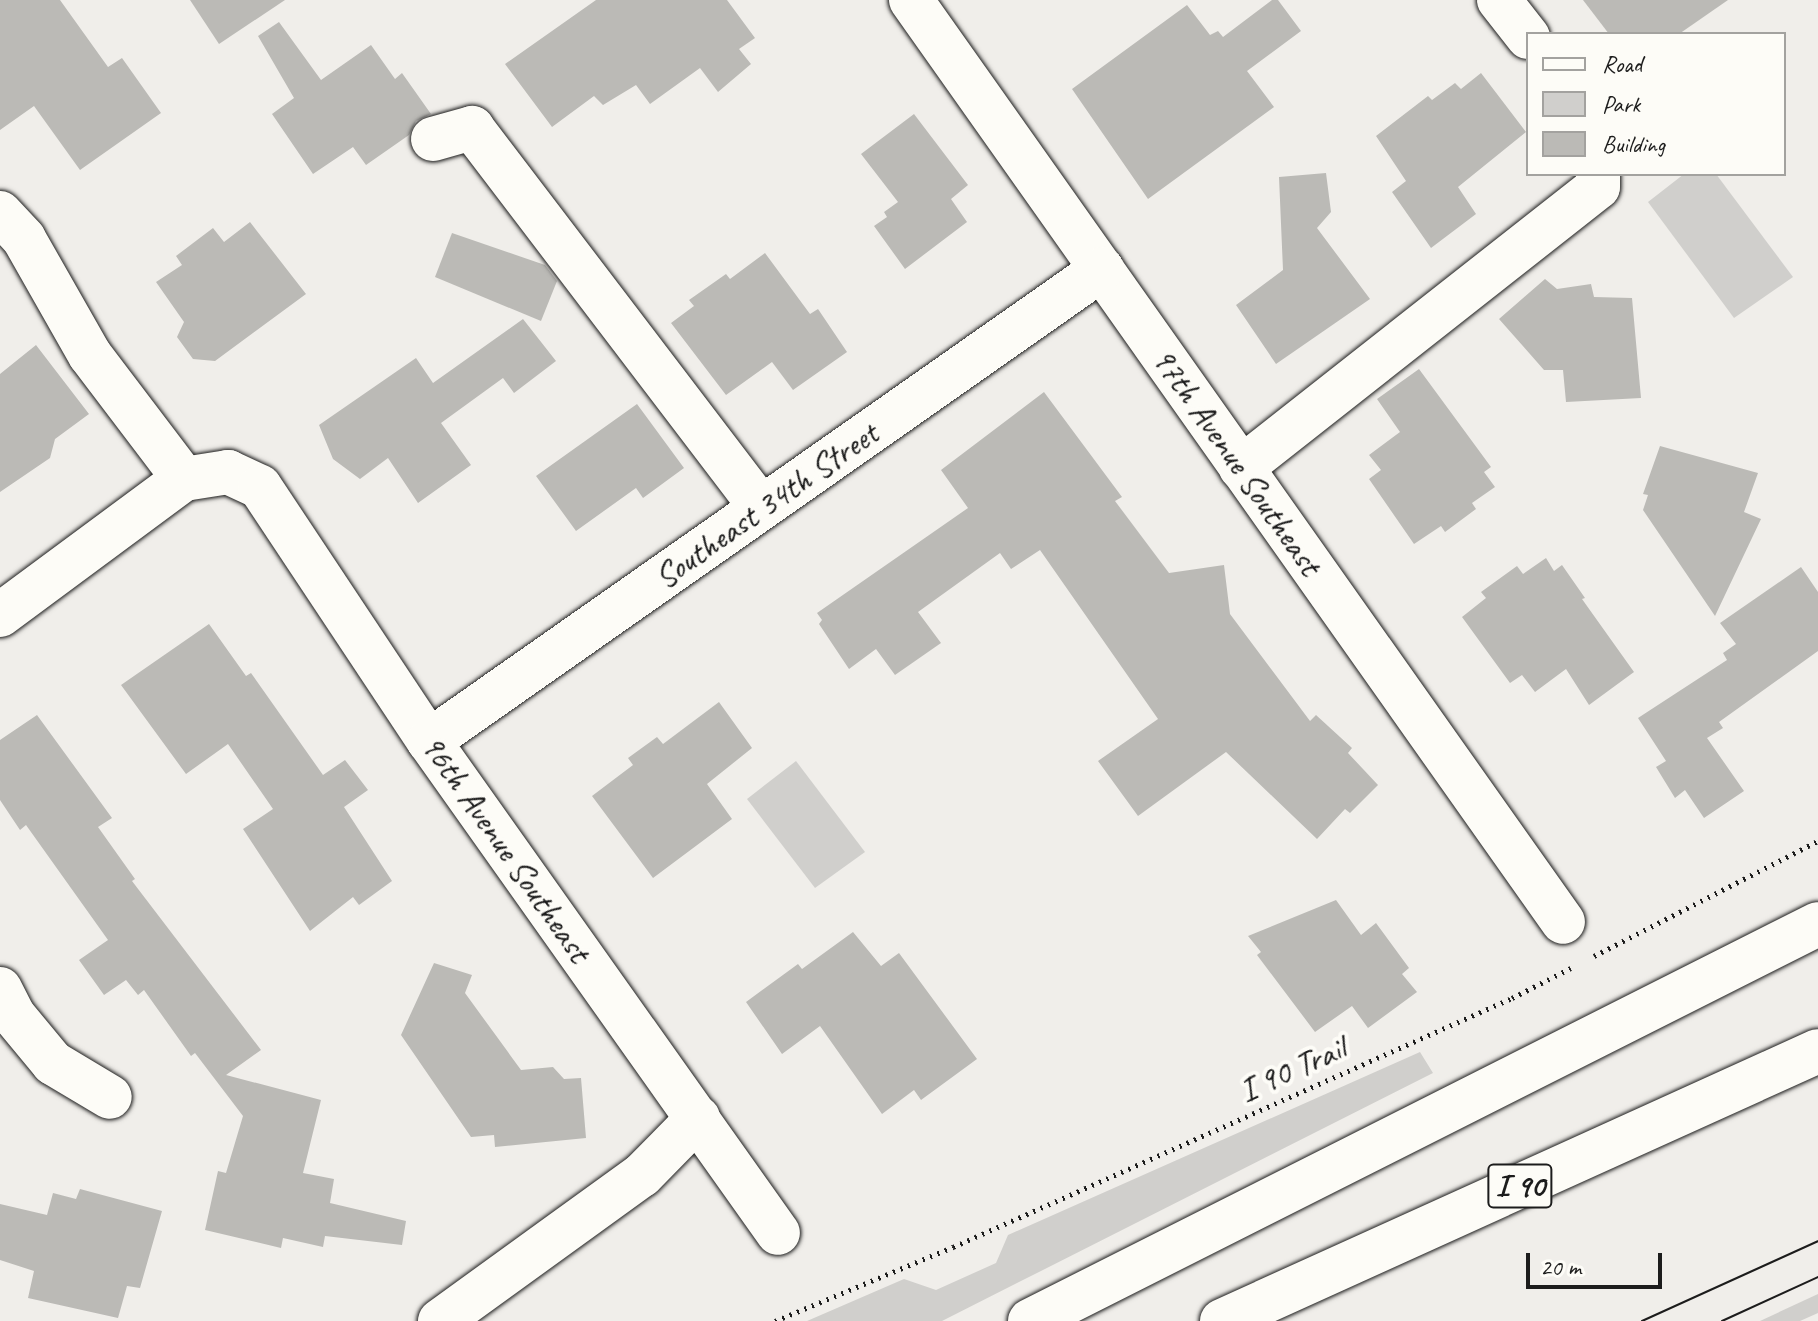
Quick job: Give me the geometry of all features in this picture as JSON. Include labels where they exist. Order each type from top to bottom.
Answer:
[{"type":"main road","name":"97th Avenue Southeast","points":[[911,0],[1563,922]]},
{"type":"main road","points":[[1499,0],[1526,34]]},
{"type":"main road","points":[[433,139],[472,128],[761,508]]},
{"type":"main road","points":[[1241,468],[1575,206],[1598,187],[1598,176]]},
{"type":"main road","points":[[0,213],[24,239],[90,355],[184,479],[0,615]]},
{"type":"main road","name":"Southeast 34th Street","points":[[429,741],[1102,269]]},
{"type":"main road","name":"96th Avenue Southeast","points":[[184,479],[228,472],[260,487],[429,741],[778,1233]]},
{"type":"main road","points":[[1030,1321],[1818,924]]},
{"type":"main road","points":[[0,989],[14,1016],[53,1063],[110,1097]]},
{"type":"main road","name":"I 90","points":[[1222,1321],[1818,1051]]},
{"type":"main road","points":[[440,1321],[642,1175],[698,1118]]},
{"type":"path","points":[[1585,961],[1818,841]]},
{"type":"path","name":"I 90 Trail","points":[[775,1321],[953,1247],[1512,998],[1573,967]]},
{"type":"green space","points":[[1681,176],[1717,176],[1793,277],[1734,318],[1648,202]]},
{"type":"green space","points":[[796,761],[865,852],[815,888],[747,799]]},
{"type":"green space","points":[[1420,1052],[1433,1073],[942,1321],[807,1321],[904,1279],[936,1290],[996,1263],[1008,1235]]},
{"type":"green space","points":[[1818,1294],[1818,1313],[1800,1321],[1760,1321]]},
{"type":"building","points":[[0,0],[60,0],[108,67],[122,58],[161,113],[80,170],[34,106],[0,130]]},
{"type":"building","points":[[190,0],[285,0],[219,44]]},
{"type":"building","points":[[596,0],[727,0],[755,38],[739,49],[751,64],[718,92],[700,68],[650,104],[636,85],[603,105],[594,96],[552,127],[505,64]]},
{"type":"building","points":[[1272,0],[1278,0],[1301,31],[1247,71],[1274,107],[1148,199],[1072,89],[1187,5],[1210,35],[1218,31],[1223,37]]},
{"type":"building","points":[[1583,0],[1728,0],[1682,32],[1607,32]]},
{"type":"building","points":[[279,22],[321,80],[371,45],[395,79],[402,73],[431,114],[416,121],[409,135],[366,165],[353,147],[313,174],[272,114],[294,98],[258,36]]},
{"type":"building","points":[[1481,73],[1526,132],[1458,187],[1476,214],[1431,248],[1392,192],[1406,181],[1376,136],[1428,96],[1432,100],[1455,83],[1461,89]]},
{"type":"building","points":[[914,114],[968,185],[951,199],[967,222],[905,269],[874,226],[887,217],[884,212],[898,202],[861,154]]},
{"type":"building","points":[[1326,173],[1331,212],[1317,228],[1370,299],[1276,364],[1236,305],[1283,270],[1279,177]]},
{"type":"building","points":[[250,222],[306,294],[215,361],[193,359],[177,337],[184,322],[156,282],[182,265],[176,256],[213,228],[224,242]]},
{"type":"building","points":[[452,233],[545,265],[557,281],[541,321],[435,277]]},
{"type":"building","points":[[765,253],[810,314],[818,309],[847,352],[793,390],[772,362],[726,395],[671,323],[694,306],[689,300],[726,274],[730,279]]},
{"type":"building","points":[[1545,279],[1557,289],[1591,284],[1594,297],[1632,298],[1641,398],[1566,402],[1563,370],[1544,370],[1499,319]]},
{"type":"building","points":[[523,319],[556,361],[514,393],[503,378],[441,423],[471,465],[418,503],[388,458],[360,479],[333,459],[319,425],[416,358],[433,383]]},
{"type":"building","points":[[36,345],[89,414],[55,439],[50,458],[0,492],[0,374]]},
{"type":"building","points":[[1419,369],[1491,467],[1484,472],[1495,487],[1472,503],[1476,509],[1445,532],[1441,526],[1414,544],[1369,479],[1381,470],[1369,455],[1400,432],[1377,399]]},
{"type":"building","points":[[1044,392],[1122,497],[1115,501],[1169,573],[1224,565],[1230,614],[1310,721],[1316,715],[1352,748],[1348,753],[1378,785],[1350,813],[1345,809],[1317,839],[1226,752],[1138,816],[1098,761],[1158,719],[1040,550],[1011,569],[1000,553],[918,612],[941,643],[895,675],[876,649],[849,669],[819,624],[822,620],[817,613],[968,508],[941,470]]},
{"type":"building","points":[[637,404],[684,468],[643,498],[636,488],[576,531],[536,476]]},
{"type":"building","points":[[1660,446],[1758,473],[1744,512],[1761,519],[1715,616],[1643,510],[1648,495],[1643,494]]},
{"type":"building","points":[[1546,558],[1554,571],[1562,565],[1634,672],[1589,705],[1566,669],[1535,692],[1522,675],[1510,683],[1462,617],[1486,598],[1481,592],[1517,566],[1523,574]]},
{"type":"building","points":[[1801,567],[1818,592],[1818,651],[1719,722],[1723,728],[1707,738],[1744,791],[1704,818],[1685,790],[1675,798],[1656,767],[1666,761],[1638,718],[1727,660],[1723,653],[1736,644],[1720,623]]},
{"type":"building","points":[[209,624],[246,676],[251,673],[323,775],[345,760],[368,790],[344,807],[392,881],[359,905],[353,897],[310,931],[243,829],[273,809],[228,744],[186,774],[121,685]]},
{"type":"building","points":[[719,702],[752,748],[707,784],[732,819],[653,878],[592,796],[633,765],[628,758],[657,737],[663,744]]},
{"type":"building","points":[[37,715],[112,818],[98,827],[135,879],[132,881],[261,1050],[226,1075],[321,1100],[303,1173],[334,1179],[330,1203],[406,1221],[402,1245],[325,1236],[323,1247],[283,1238],[281,1248],[205,1230],[218,1171],[226,1173],[243,1116],[195,1053],[191,1056],[144,990],[138,995],[126,980],[104,995],[79,960],[108,940],[26,825],[20,830],[0,800],[0,740]]},
{"type":"building","points":[[1336,900],[1361,935],[1376,923],[1409,968],[1402,974],[1417,992],[1368,1028],[1352,1006],[1315,1032],[1257,955],[1261,952],[1248,936]]},
{"type":"building","points":[[853,932],[881,966],[899,953],[977,1059],[921,1100],[914,1090],[882,1114],[820,1026],[782,1054],[746,1002],[798,964],[802,969]]},
{"type":"building","points":[[434,963],[472,975],[465,993],[521,1070],[553,1067],[564,1079],[581,1078],[586,1138],[495,1147],[494,1135],[471,1137],[401,1035]]},
{"type":"building","points":[[80,1189],[162,1211],[140,1288],[127,1286],[118,1318],[28,1298],[34,1271],[0,1260],[0,1204],[47,1215],[53,1193],[76,1199]]},
{"type":"tram line","points":[[1642,1321],[1818,1241]]},
{"type":"tram line","points":[[1722,1321],[1818,1277]]}]
